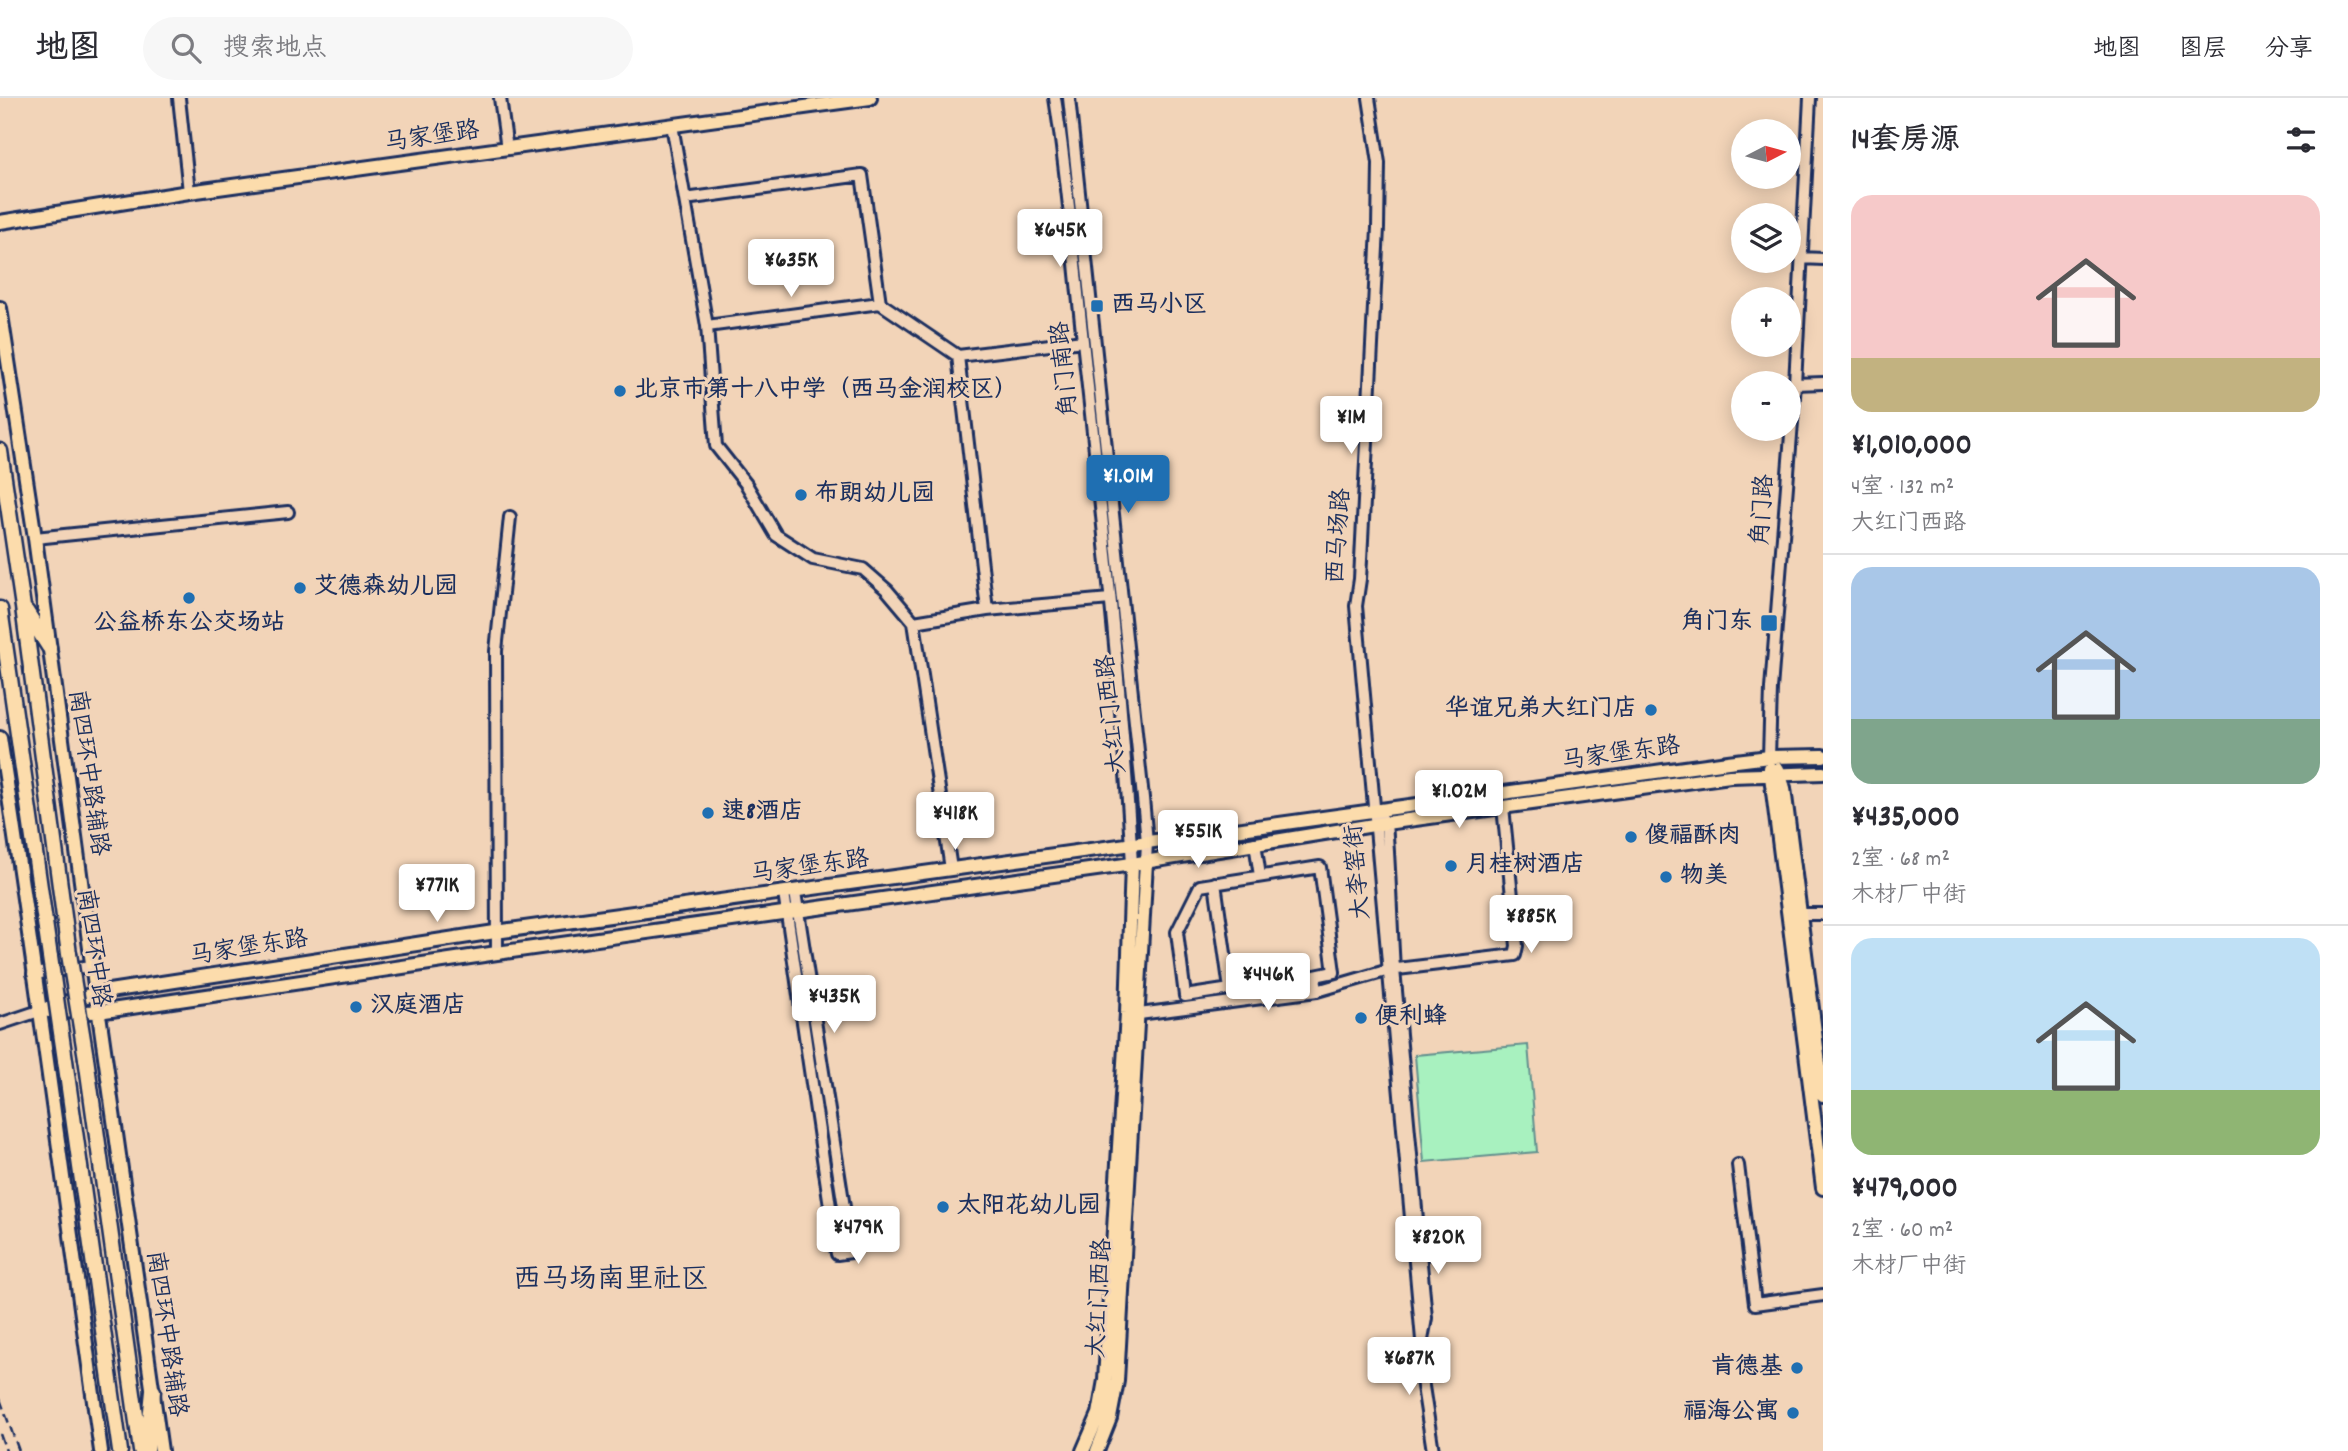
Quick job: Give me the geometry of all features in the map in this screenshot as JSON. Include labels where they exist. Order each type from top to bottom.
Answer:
[{"type":"highway","name":"南四环中路","points":[[0,452],[69,954],[144,1451]]},
{"type":"highway","points":[[23,607],[49,648]]},
{"type":"highway","name":"南四环中路","points":[[0,609],[120,1451]]},
{"type":"highway","points":[[0,635],[6,652]]},
{"type":"highway","points":[[144,1451],[153,1391]]},
{"type":"main road","name":"马家堡路","points":[[0,222],[189,192],[870,98]]},
{"type":"main road","name":"南四环中路辅路","points":[[0,308],[35,538],[98,1012],[161,1451]]},
{"type":"main road","points":[[0,738],[23,884],[38,1011],[101,1451]]},
{"type":"main road","name":"马家堡东路","points":[[38,1011],[96,993],[495,932],[1769,757],[1823,756]]},
{"type":"main road","points":[[1769,757],[1776,773],[1799,914],[1823,1096]]},
{"type":"main road","points":[[1776,773],[1823,1188]]},
{"type":"main road","name":"马家堡东路","points":[[38,1011],[98,1012],[1139,863],[1381,824],[1730,776],[1823,773]]},
{"type":"main road","name":"大红门西路","points":[[1097,1451],[1110,1418],[1117,1381],[1139,1014],[1139,863]]},
{"type":"main road","name":"大红门西路","points":[[1083,1451],[1098,1414],[1105,1380],[1127,1013],[1139,863]]},
{"type":"street","points":[[179,98],[189,192]]},
{"type":"street","points":[[500,98],[507,149]]},
{"type":"street","name":"角门南路","points":[[1055,98],[1069,194],[1110,599],[1131,844]]},
{"type":"street","name":"大红门西路","points":[[1069,98],[1147,842],[1139,863]]},
{"type":"street","name":"西马场路","points":[[1369,98],[1379,163],[1378,215],[1360,579],[1356,606],[1374,810]]},
{"type":"street","name":"角门路","points":[[1801,258],[1810,98]]},
{"type":"street","points":[[672,125],[707,326],[716,446],[746,484],[776,535],[813,559],[863,569],[887,590],[914,622],[950,869]]},
{"type":"street","points":[[685,200],[776,185],[862,175],[880,303]]},
{"type":"street","points":[[1801,258],[1823,259]]},
{"type":"street","name":"角门路","points":[[1796,371],[1800,273]]},
{"type":"street","points":[[707,326],[880,303],[958,356],[1083,341]]},
{"type":"street","points":[[958,356],[987,610]]},
{"type":"street","points":[[1801,384],[1820,383]]},
{"type":"street","name":"角门路","points":[[1769,757],[1771,689],[1791,441]]},
{"type":"street","points":[[35,538],[288,512]]},
{"type":"street","points":[[497,953],[496,650],[510,517]]},
{"type":"street","points":[[914,622],[987,610],[1110,599]]},
{"type":"street","points":[[1139,1014],[1317,991],[1392,970],[1515,955],[1517,946],[1503,807]]},
{"type":"street","name":"大李窑街","points":[[1374,810],[1381,824],[1422,1340],[1422,1380],[1433,1451]]},
{"type":"street","points":[[1255,843],[1260,876]]},
{"type":"street","name":"大红门西路","points":[[1131,844],[1139,863]]},
{"type":"street","points":[[1320,867],[1334,972],[1185,996],[1177,932],[1200,886],[1260,876],[1320,867]]},
{"type":"street","points":[[1215,883],[1230,989]]},
{"type":"street","points":[[790,893],[792,911],[837,1254],[850,1252],[792,911]]},
{"type":"street","points":[[1799,914],[1823,914]]},
{"type":"street","points":[[33,974],[92,966]]},
{"type":"street","points":[[1315,976],[1317,991]]},
{"type":"street","points":[[0,1024],[38,1011]]},
{"type":"street","points":[[1738,1165],[1755,1304],[1823,1295]]},
{"type":"green space","points":[[1528,1045],[1537,1152],[1424,1162],[1415,1055]]},
{"type":"railway","points":[[0,1399],[19,1451]]},
{"type":"railway","points":[[0,1434],[6,1451]]},
{"type":"place","name":"西马小区","points":[[1097,306]]},
{"type":"place","name":"北京市第十八中学（西马金润校区）","points":[[620,391]]},
{"type":"place","name":"布朗幼儿园","points":[[801,495]]},
{"type":"place","name":"艾德森幼儿园","points":[[300,588]]},
{"type":"place","name":"公益桥东公交场站","points":[[189,598]]},
{"type":"place","name":"角门东","points":[[1769,623]]},
{"type":"place","name":"华谊兄弟大红门店","points":[[1651,710]]},
{"type":"place","name":"速8酒店","points":[[708,813]]},
{"type":"place","name":"傻福酥肉","points":[[1631,837]]},
{"type":"place","name":"月桂树酒店","points":[[1451,866]]},
{"type":"place","name":"物美","points":[[1666,877]]},
{"type":"place","name":"汉庭酒店","points":[[356,1007]]},
{"type":"place","name":"便利蜂","points":[[1361,1018]]},
{"type":"place","name":"太阳花幼儿园","points":[[943,1207]]},
{"type":"place","name":"肯德基","points":[[1797,1368]]},
{"type":"place","name":"福海公寓","points":[[1793,1413]]},
{"type":"district","name":"西马场南里社区","points":[[611,1282]]}]
